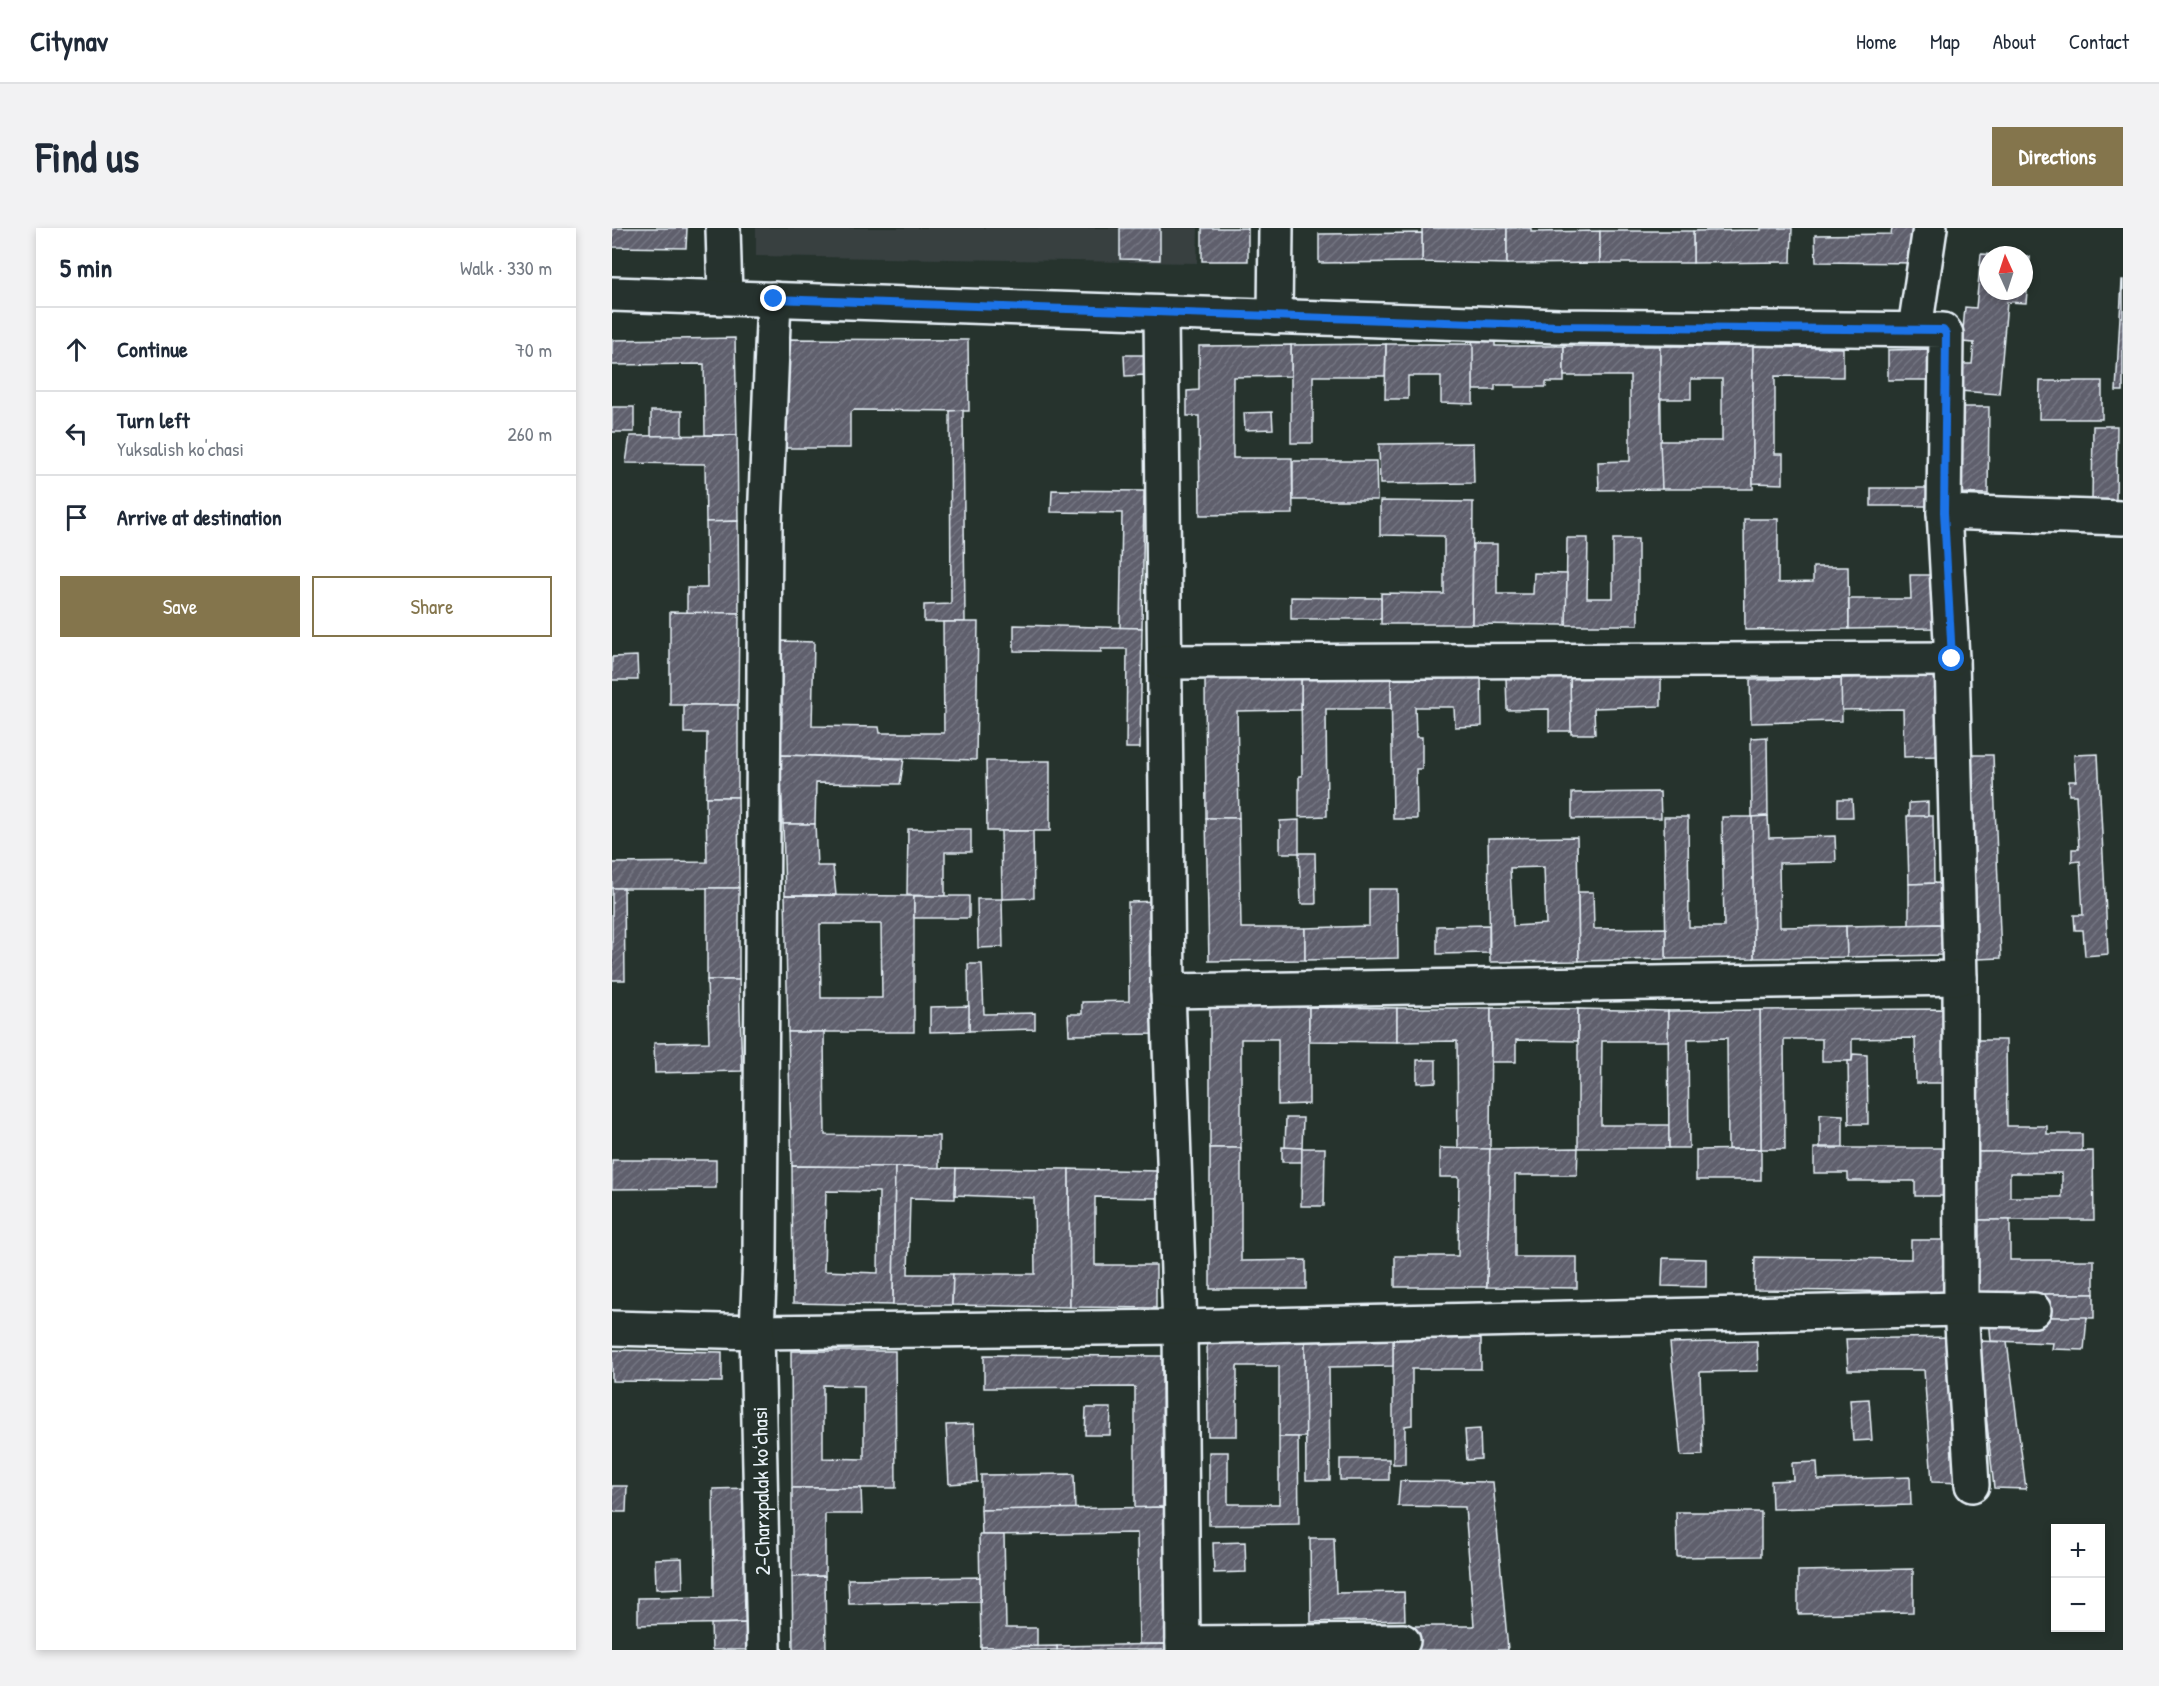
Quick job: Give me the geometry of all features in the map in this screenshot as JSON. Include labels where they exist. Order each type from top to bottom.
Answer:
[{"type":"street","points":[[723,228],[726,297]]},
{"type":"street","points":[[1275,317],[1276,228]]},
{"type":"street","points":[[1916,329],[1930,228]]},
{"type":"street","points":[[612,294],[1559,326],[1943,330],[1946,334],[1944,512],[1952,659],[1960,978],[1961,1309],[1972,1485]]},
{"type":"street","name":"2-Charxpalak koʻchasi","points":[[764,1650],[757,1332],[760,1257],[765,523],[774,299]]},
{"type":"street","points":[[1161,313],[1168,991],[1180,1327],[1183,1646],[1403,1641]]},
{"type":"street","points":[[1944,512],[2123,518]]},
{"type":"street","points":[[1165,662],[1952,659]]},
{"type":"street","points":[[1168,991],[1960,978]]},
{"type":"street","points":[[612,1329],[757,1332],[1180,1327],[1961,1309],[2034,1310]]},
{"type":"shaded area","points":[[756,228],[1198,228],[1197,263],[756,256]]},
{"type":"building","points":[[612,228],[687,228],[686,248],[612,247]]},
{"type":"building","points":[[1120,228],[1160,228],[1160,260],[1120,259]]},
{"type":"building","points":[[1202,228],[1248,228],[1248,261],[1202,261]]},
{"type":"building","points":[[1422,228],[1507,228],[1507,264],[1422,262]]},
{"type":"building","points":[[1507,228],[1531,228],[1531,232],[1600,231],[1600,263],[1507,264]]},
{"type":"building","points":[[1761,228],[1792,228],[1791,262],[1693,263],[1693,231],[1761,230]]},
{"type":"building","points":[[1892,228],[1921,228],[1919,263],[1816,262],[1815,235],[1891,234]]},
{"type":"building","points":[[1600,231],[1693,231],[1693,263],[1600,263]]},
{"type":"building","points":[[1422,233],[1422,262],[1319,263],[1319,234]]},
{"type":"building","points":[[1979,276],[1979,300],[2026,300],[2026,303],[2007,302],[1999,394],[1960,391],[1962,364],[1972,364],[1974,343],[1962,342],[1965,307],[1976,308]]},
{"type":"building","points":[[2122,280],[2123,391],[2116,391]]},
{"type":"building","points":[[1472,331],[1495,331],[1495,346],[1564,346],[1564,382],[1546,382],[1546,387],[1495,385],[1495,390],[1473,390]]},
{"type":"building","points":[[735,338],[737,435],[705,435],[704,364],[612,365],[612,340]]},
{"type":"building","points":[[784,339],[968,340],[969,411],[854,410],[850,413],[850,448],[784,448]]},
{"type":"building","points":[[1386,344],[1473,344],[1473,404],[1441,403],[1441,376],[1408,376],[1408,399],[1385,399]]},
{"type":"building","points":[[1386,344],[1385,376],[1313,376],[1313,443],[1291,443],[1291,345]]},
{"type":"building","points":[[1291,345],[1291,376],[1233,377],[1233,458],[1292,458],[1293,514],[1200,515],[1199,416],[1187,416],[1187,391],[1199,390],[1199,346]]},
{"type":"building","points":[[1564,346],[1660,346],[1662,489],[1599,490],[1598,462],[1630,461],[1630,376],[1564,376]]},
{"type":"building","points":[[1660,346],[1753,346],[1753,489],[1662,489],[1660,441],[1722,441],[1722,379],[1691,379],[1691,399],[1660,399]]},
{"type":"building","points":[[1753,346],[1843,348],[1843,377],[1775,376],[1775,454],[1783,454],[1783,484],[1753,483]]},
{"type":"building","points":[[1934,349],[1935,380],[1888,380],[1888,350]]},
{"type":"building","points":[[1124,355],[1148,355],[1148,375],[1125,376]]},
{"type":"building","points":[[2040,381],[2102,381],[2102,419],[2039,419]]},
{"type":"building","points":[[612,407],[634,407],[634,432],[612,432]]},
{"type":"building","points":[[1961,407],[1989,407],[1988,494],[1960,493]]},
{"type":"building","points":[[963,410],[965,622],[924,622],[924,605],[951,604],[950,411]]},
{"type":"building","points":[[651,411],[682,411],[682,436],[651,436]]},
{"type":"building","points":[[1272,412],[1273,429],[1245,430],[1244,413]]},
{"type":"building","points":[[2093,426],[2117,426],[2116,500],[2092,500]]},
{"type":"building","points":[[737,435],[738,521],[706,522],[705,464],[626,463],[630,436]]},
{"type":"building","points":[[1473,443],[1474,483],[1380,484],[1379,444]]},
{"type":"building","points":[[1293,461],[1376,461],[1377,500],[1293,500]]},
{"type":"building","points":[[1871,488],[1929,488],[1929,506],[1871,506]]},
{"type":"building","points":[[1052,490],[1144,491],[1142,628],[1120,628],[1122,513],[1051,512]]},
{"type":"building","points":[[1380,501],[1473,502],[1472,624],[1381,624],[1381,593],[1444,594],[1444,536],[1380,535]]},
{"type":"building","points":[[1744,519],[1778,519],[1778,583],[1813,582],[1813,567],[1848,567],[1849,629],[1745,630]]},
{"type":"building","points":[[738,521],[739,613],[687,613],[687,588],[707,588],[706,522]]},
{"type":"building","points":[[1567,538],[1588,538],[1587,598],[1613,598],[1613,539],[1638,539],[1638,625],[1566,625]]},
{"type":"building","points":[[1473,544],[1497,544],[1497,594],[1533,594],[1534,573],[1567,574],[1566,625],[1472,624]]},
{"type":"building","points":[[1910,575],[1937,575],[1938,628],[1849,629],[1849,599],[1911,599]]},
{"type":"building","points":[[1291,597],[1381,598],[1381,619],[1291,619]]},
{"type":"building","points":[[670,612],[739,613],[738,705],[670,705]]},
{"type":"building","points":[[943,622],[978,622],[976,760],[780,755],[782,641],[814,642],[812,726],[879,727],[880,733],[944,733]]},
{"type":"building","points":[[1014,625],[1142,628],[1140,748],[1126,748],[1127,649],[1101,649],[1101,652],[1014,651]]},
{"type":"building","points":[[637,656],[638,680],[612,680],[612,657]]},
{"type":"building","points":[[1661,675],[1661,706],[1594,708],[1595,734],[1571,734],[1570,677]]},
{"type":"building","points":[[1481,676],[1482,726],[1455,727],[1454,707],[1415,707],[1416,737],[1422,737],[1422,769],[1416,769],[1417,819],[1393,819],[1391,677]]},
{"type":"building","points":[[1936,676],[1937,756],[1904,757],[1903,709],[1841,710],[1841,678]]},
{"type":"building","points":[[1391,677],[1391,709],[1326,709],[1327,816],[1299,817],[1299,776],[1302,776],[1301,678]]},
{"type":"building","points":[[1570,677],[1571,731],[1549,731],[1549,709],[1507,710],[1506,678]]},
{"type":"building","points":[[1205,678],[1301,678],[1301,710],[1237,711],[1239,818],[1206,818]]},
{"type":"building","points":[[1841,678],[1842,721],[1751,723],[1750,680]]},
{"type":"building","points":[[684,705],[738,705],[738,797],[706,797],[707,733],[684,733]]},
{"type":"building","points":[[1767,737],[1768,816],[1752,817],[1751,738]]},
{"type":"building","points":[[2098,754],[2108,954],[2085,956],[2083,930],[2075,930],[2074,915],[2083,915],[2080,861],[2072,862],[2072,849],[2079,849],[2076,795],[2069,795],[2069,781],[2076,781],[2074,755]]},
{"type":"building","points":[[780,755],[904,759],[900,784],[816,783],[815,824],[783,824]]},
{"type":"building","points":[[1969,755],[1993,755],[2001,958],[1977,959]]},
{"type":"building","points":[[986,761],[1050,761],[1050,831],[987,831]]},
{"type":"building","points":[[1660,792],[1661,818],[1572,819],[1572,793]]},
{"type":"building","points":[[706,797],[738,797],[739,888],[612,888],[612,863],[707,862]]},
{"type":"building","points":[[1838,799],[1852,799],[1853,817],[1838,817]]},
{"type":"building","points":[[1928,802],[1928,816],[1909,817],[1909,803]]},
{"type":"building","points":[[1768,816],[1769,838],[1835,836],[1836,862],[1779,863],[1780,927],[1846,926],[1847,957],[1754,958],[1752,817]]},
{"type":"building","points":[[1907,816],[1933,816],[1934,883],[1909,884]]},
{"type":"building","points":[[1664,817],[1688,817],[1689,927],[1724,927],[1722,817],[1752,817],[1754,958],[1666,959]]},
{"type":"building","points":[[1206,818],[1239,818],[1241,928],[1305,928],[1305,960],[1209,961]]},
{"type":"building","points":[[1299,820],[1299,853],[1280,853],[1280,821]]},
{"type":"building","points":[[783,824],[815,824],[817,866],[833,866],[836,895],[785,895]]},
{"type":"building","points":[[908,829],[971,829],[971,852],[945,852],[945,896],[907,895]]},
{"type":"building","points":[[1001,831],[1033,831],[1034,898],[1002,899]]},
{"type":"building","points":[[1577,837],[1579,961],[1490,962],[1488,838]],"holes":[[[1544,867],[1546,924],[1513,926],[1510,868]]]},
{"type":"building","points":[[1299,853],[1315,853],[1316,904],[1301,904]]},
{"type":"building","points":[[1941,883],[1942,924],[1909,925],[1909,884]]},
{"type":"building","points":[[612,888],[624,888],[625,980],[612,980]]},
{"type":"building","points":[[707,888],[739,888],[739,980],[707,980]]},
{"type":"building","points":[[1369,889],[1397,889],[1398,958],[1305,960],[1305,928],[1369,926]]},
{"type":"building","points":[[1578,892],[1593,892],[1594,929],[1666,928],[1666,959],[1579,961]]},
{"type":"building","points":[[785,895],[914,896],[914,1032],[788,1032]],"holes":[[[820,924],[881,924],[882,998],[821,998]]]},
{"type":"building","points":[[914,896],[969,896],[969,918],[914,918]]},
{"type":"building","points":[[977,899],[1002,899],[1003,947],[978,948]]},
{"type":"building","points":[[1161,901],[1162,1034],[1069,1035],[1068,1014],[1082,1014],[1082,1002],[1129,1001],[1128,902]]},
{"type":"building","points":[[1942,924],[1942,955],[1847,957],[1846,926]]},
{"type":"building","points":[[1489,925],[1489,953],[1437,954],[1437,926]]},
{"type":"building","points":[[968,964],[982,964],[984,1014],[1035,1013],[1035,1029],[969,1031]]},
{"type":"building","points":[[707,980],[739,980],[742,1071],[655,1073],[654,1043],[709,1042]]},
{"type":"building","points":[[969,1006],[969,1031],[930,1032],[930,1007]]},
{"type":"building","points":[[1210,1007],[1309,1007],[1309,1104],[1278,1105],[1278,1039],[1241,1039],[1241,1148],[1210,1148]]},
{"type":"building","points":[[1309,1007],[1397,1008],[1397,1042],[1309,1041]]},
{"type":"building","points":[[1397,1008],[1491,1008],[1490,1149],[1458,1149],[1457,1041],[1397,1042]]},
{"type":"building","points":[[1491,1008],[1578,1009],[1578,1041],[1516,1040],[1516,1062],[1491,1062]]},
{"type":"building","points":[[1578,1009],[1668,1011],[1669,1041],[1602,1041],[1601,1125],[1669,1125],[1669,1148],[1578,1148]]},
{"type":"building","points":[[1943,1009],[1944,1083],[1916,1083],[1915,1038],[1852,1039],[1852,1061],[1822,1061],[1822,1039],[1784,1039],[1785,1149],[1761,1149],[1760,1010]]},
{"type":"building","points":[[1760,1010],[1761,1149],[1728,1149],[1727,1038],[1688,1039],[1689,1148],[1669,1148],[1668,1011]]},
{"type":"building","points":[[788,1032],[824,1032],[825,1135],[939,1136],[939,1168],[792,1166]]},
{"type":"building","points":[[1976,1040],[2006,1040],[2007,1126],[2047,1126],[2047,1134],[2082,1134],[2082,1151],[1976,1152]]},
{"type":"building","points":[[1853,1054],[1867,1055],[1868,1124],[1849,1124],[1848,1061],[1852,1061]]},
{"type":"building","points":[[1417,1060],[1436,1060],[1436,1082],[1417,1083]]},
{"type":"building","points":[[1820,1114],[1843,1115],[1843,1147],[1820,1147]]},
{"type":"building","points":[[1286,1118],[1303,1118],[1302,1148],[1285,1148]]},
{"type":"building","points":[[1282,1147],[1302,1148],[1302,1162],[1282,1162]]},
{"type":"building","points":[[1210,1148],[1241,1148],[1241,1261],[1306,1260],[1306,1289],[1210,1289]]},
{"type":"building","points":[[1302,1148],[1325,1148],[1324,1206],[1301,1206]]},
{"type":"building","points":[[1440,1148],[1490,1149],[1487,1287],[1395,1287],[1395,1256],[1458,1256],[1459,1177],[1440,1177]]},
{"type":"building","points":[[1578,1148],[1577,1175],[1515,1175],[1515,1257],[1577,1257],[1577,1288],[1487,1287],[1490,1149]]},
{"type":"building","points":[[1814,1148],[1947,1148],[1946,1196],[1915,1196],[1915,1181],[1848,1181],[1848,1173],[1814,1173]]},
{"type":"building","points":[[1761,1149],[1761,1180],[1696,1180],[1696,1150]]},
{"type":"building","points":[[2093,1151],[2094,1220],[1976,1220],[1976,1152]],"holes":[[[2010,1173],[2062,1173],[2062,1197],[2010,1197]]]},
{"type":"building","points":[[612,1160],[716,1160],[716,1188],[612,1189]]},
{"type":"building","points":[[792,1166],[895,1167],[893,1305],[793,1303]],"holes":[[[826,1191],[879,1192],[878,1273],[824,1271]]]},
{"type":"building","points":[[895,1167],[956,1168],[955,1199],[910,1198],[908,1274],[953,1274],[952,1305],[893,1305]]},
{"type":"building","points":[[956,1168],[1069,1169],[1070,1307],[952,1305],[953,1274],[1035,1274],[1034,1198],[955,1195]]},
{"type":"building","points":[[1069,1169],[1157,1171],[1157,1198],[1095,1197],[1095,1265],[1156,1265],[1156,1308],[1070,1307]]},
{"type":"building","points":[[1976,1220],[2010,1220],[2010,1260],[2094,1260],[2094,1294],[1976,1294]]},
{"type":"building","points":[[1911,1240],[1943,1240],[1943,1292],[1754,1290],[1755,1257],[1911,1259]]},
{"type":"building","points":[[1663,1258],[1706,1259],[1706,1287],[1662,1286]]},
{"type":"building","points":[[2036,1294],[2094,1294],[2094,1318],[2036,1317]]},
{"type":"building","points":[[1989,1317],[2087,1317],[2084,1350],[2052,1349],[2053,1343],[1991,1341]]},
{"type":"building","points":[[1481,1336],[1481,1369],[1412,1369],[1412,1425],[1405,1426],[1405,1464],[1393,1464],[1393,1337]]},
{"type":"building","points":[[1207,1337],[1305,1337],[1306,1437],[1279,1437],[1279,1366],[1237,1366],[1237,1436],[1208,1436]]},
{"type":"building","points":[[1305,1337],[1393,1337],[1393,1366],[1329,1367],[1330,1480],[1306,1480]]},
{"type":"building","points":[[1952,1337],[1966,1483],[1932,1482],[1924,1370],[1848,1370],[1846,1339]]},
{"type":"building","points":[[1757,1341],[1758,1371],[1700,1372],[1703,1455],[1681,1456],[1670,1343]]},
{"type":"building","points":[[1978,1341],[2007,1342],[2026,1489],[1994,1488]]},
{"type":"building","points":[[612,1350],[722,1352],[722,1382],[612,1381]]},
{"type":"building","points":[[791,1351],[895,1351],[896,1488],[792,1488]],"holes":[[[823,1385],[864,1386],[864,1459],[823,1458]]]},
{"type":"building","points":[[984,1355],[1162,1356],[1163,1507],[1135,1508],[1135,1387],[984,1388]]},
{"type":"building","points":[[1869,1399],[1872,1440],[1853,1441],[1850,1400]]},
{"type":"building","points":[[1086,1408],[1111,1408],[1110,1435],[1085,1435]]},
{"type":"building","points":[[974,1424],[977,1482],[949,1484],[946,1425]]},
{"type":"building","points":[[1480,1429],[1481,1459],[1467,1460],[1465,1430]]},
{"type":"building","points":[[1279,1437],[1298,1437],[1299,1524],[1209,1525],[1209,1452],[1228,1452],[1228,1504],[1279,1504]]},
{"type":"building","points":[[1340,1459],[1389,1459],[1389,1480],[1340,1480]]},
{"type":"building","points":[[1817,1462],[1818,1480],[1910,1477],[1911,1505],[1772,1509],[1771,1481],[1793,1480],[1792,1463]]},
{"type":"building","points":[[1074,1474],[1075,1509],[981,1510],[981,1475]]},
{"type":"building","points":[[1400,1481],[1493,1482],[1508,1650],[1406,1650],[1405,1626],[1474,1626],[1465,1507],[1398,1506]]},
{"type":"building","points":[[612,1486],[627,1486],[626,1512],[612,1512]]},
{"type":"building","points":[[747,1488],[749,1623],[638,1625],[638,1598],[714,1597],[713,1489]]},
{"type":"building","points":[[792,1488],[861,1488],[862,1514],[825,1514],[825,1576],[792,1577]]},
{"type":"building","points":[[1169,1507],[1174,1644],[1139,1644],[1137,1533],[982,1535],[981,1510]]},
{"type":"building","points":[[1676,1512],[1761,1512],[1761,1556],[1677,1557]]},
{"type":"building","points":[[979,1535],[1004,1535],[1006,1628],[1037,1628],[1037,1646],[981,1647]]},
{"type":"building","points":[[1310,1538],[1334,1538],[1336,1593],[1404,1592],[1405,1620],[1311,1622]]},
{"type":"building","points":[[1245,1542],[1246,1572],[1214,1573],[1213,1543]]},
{"type":"building","points":[[682,1558],[683,1588],[656,1589],[655,1559]]},
{"type":"building","points":[[1913,1569],[1913,1612],[1798,1614],[1798,1571]]},
{"type":"building","points":[[825,1576],[826,1650],[793,1650],[792,1577]]},
{"type":"building","points":[[980,1577],[980,1602],[849,1604],[848,1579]]},
{"type":"building","points":[[749,1623],[749,1650],[712,1650],[711,1624]]},
{"type":"building","points":[[1174,1644],[1174,1650],[1057,1650],[1057,1646]]},
{"type":"building","points":[[1057,1646],[1057,1650],[981,1650],[981,1647]]},
{"type":"route","points":[[774,299],[1559,326],[1943,330],[1946,334],[1944,512],[1952,659]]}]
